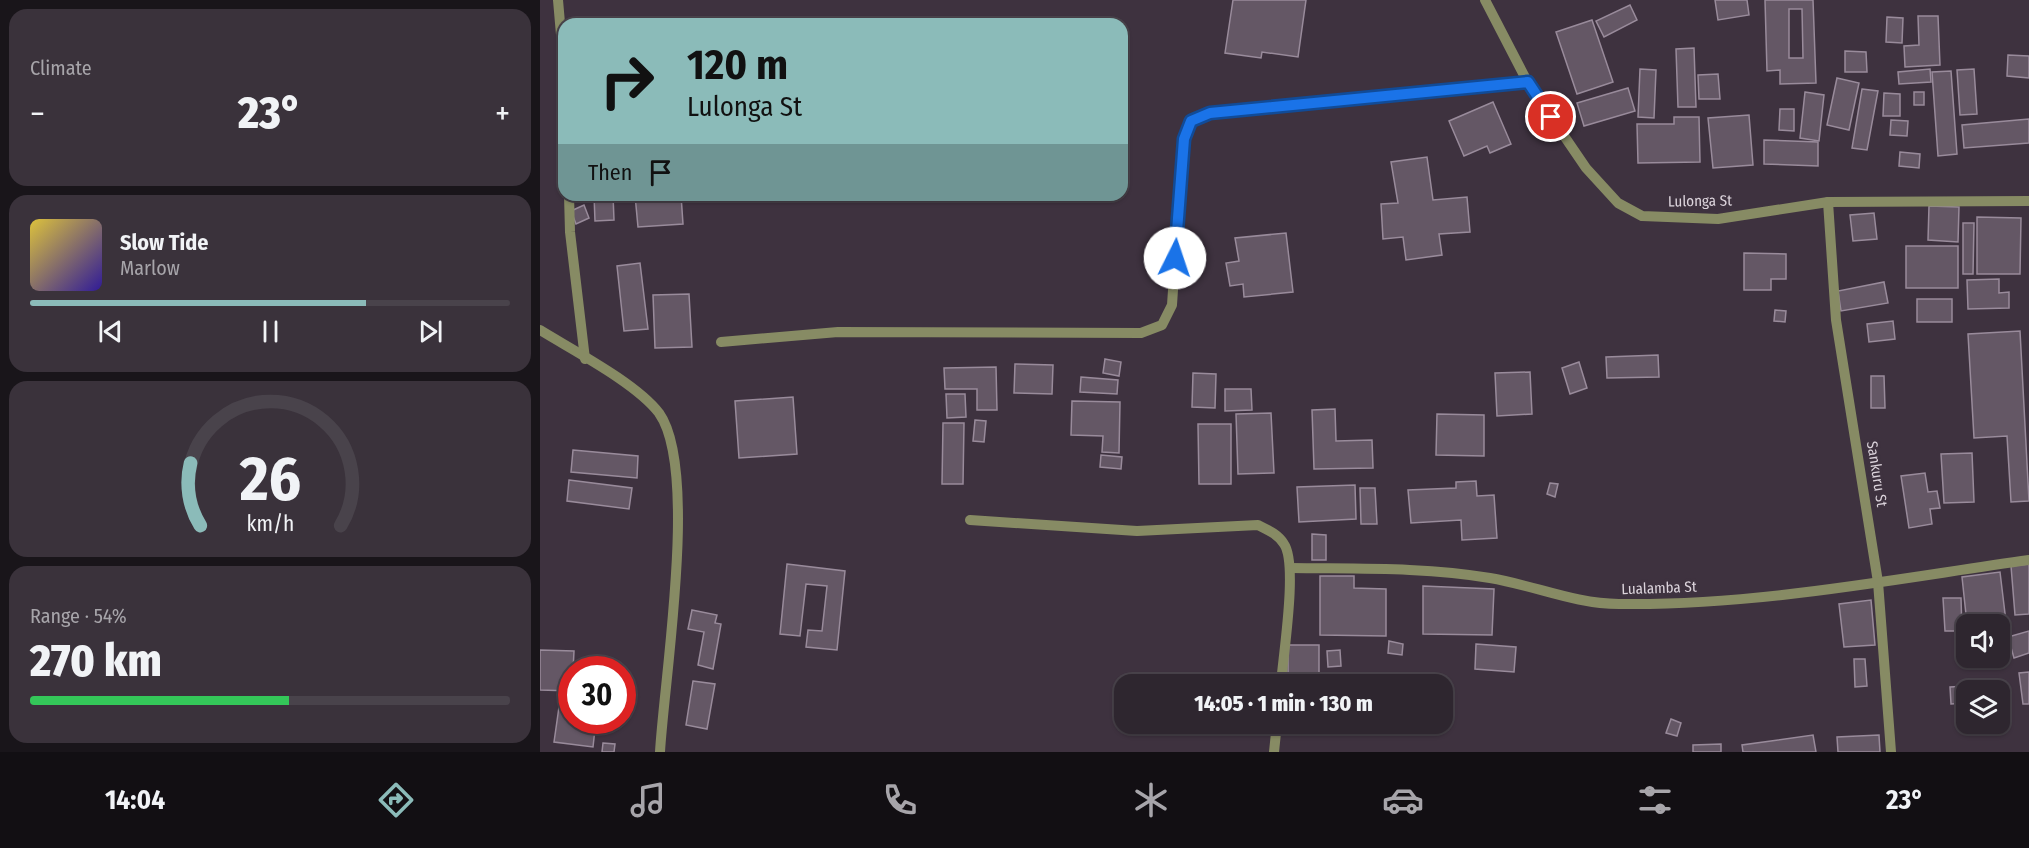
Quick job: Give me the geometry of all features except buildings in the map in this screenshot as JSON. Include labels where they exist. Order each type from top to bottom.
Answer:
[{"type":"street","points":[[558,0],[560,18]]},
{"type":"street","name":"Lulonga St","points":[[1485,0],[1528,82],[1586,168],[1618,203],[1642,216],[1718,219],[1828,202],[2029,201]]},
{"type":"street","points":[[721,342],[838,332],[1141,333],[1162,325],[1172,305],[1184,139],[1191,121],[1210,113],[1528,82]]},
{"type":"street","points":[[569,201],[570,232],[585,359]]},
{"type":"street","name":"Sankuru St","points":[[1828,202],[1836,320],[1878,582],[1891,752]]},
{"type":"street","points":[[540,330],[645,397],[661,416],[672,449],[679,501],[678,542],[660,752]]},
{"type":"street","points":[[970,520],[1137,531],[1258,525],[1276,534],[1286,545],[1291,568],[1282,674]]},
{"type":"street","name":"Lualamba St","points":[[1291,568],[1423,570],[1490,578],[1579,599],[1617,604],[1724,601],[2029,560]]},
{"type":"street","points":[[1274,752],[1276,734]]},
{"type":"route","points":[[1175,258],[1184,139],[1191,121],[1210,113],[1528,82],[1551,117]]}]
